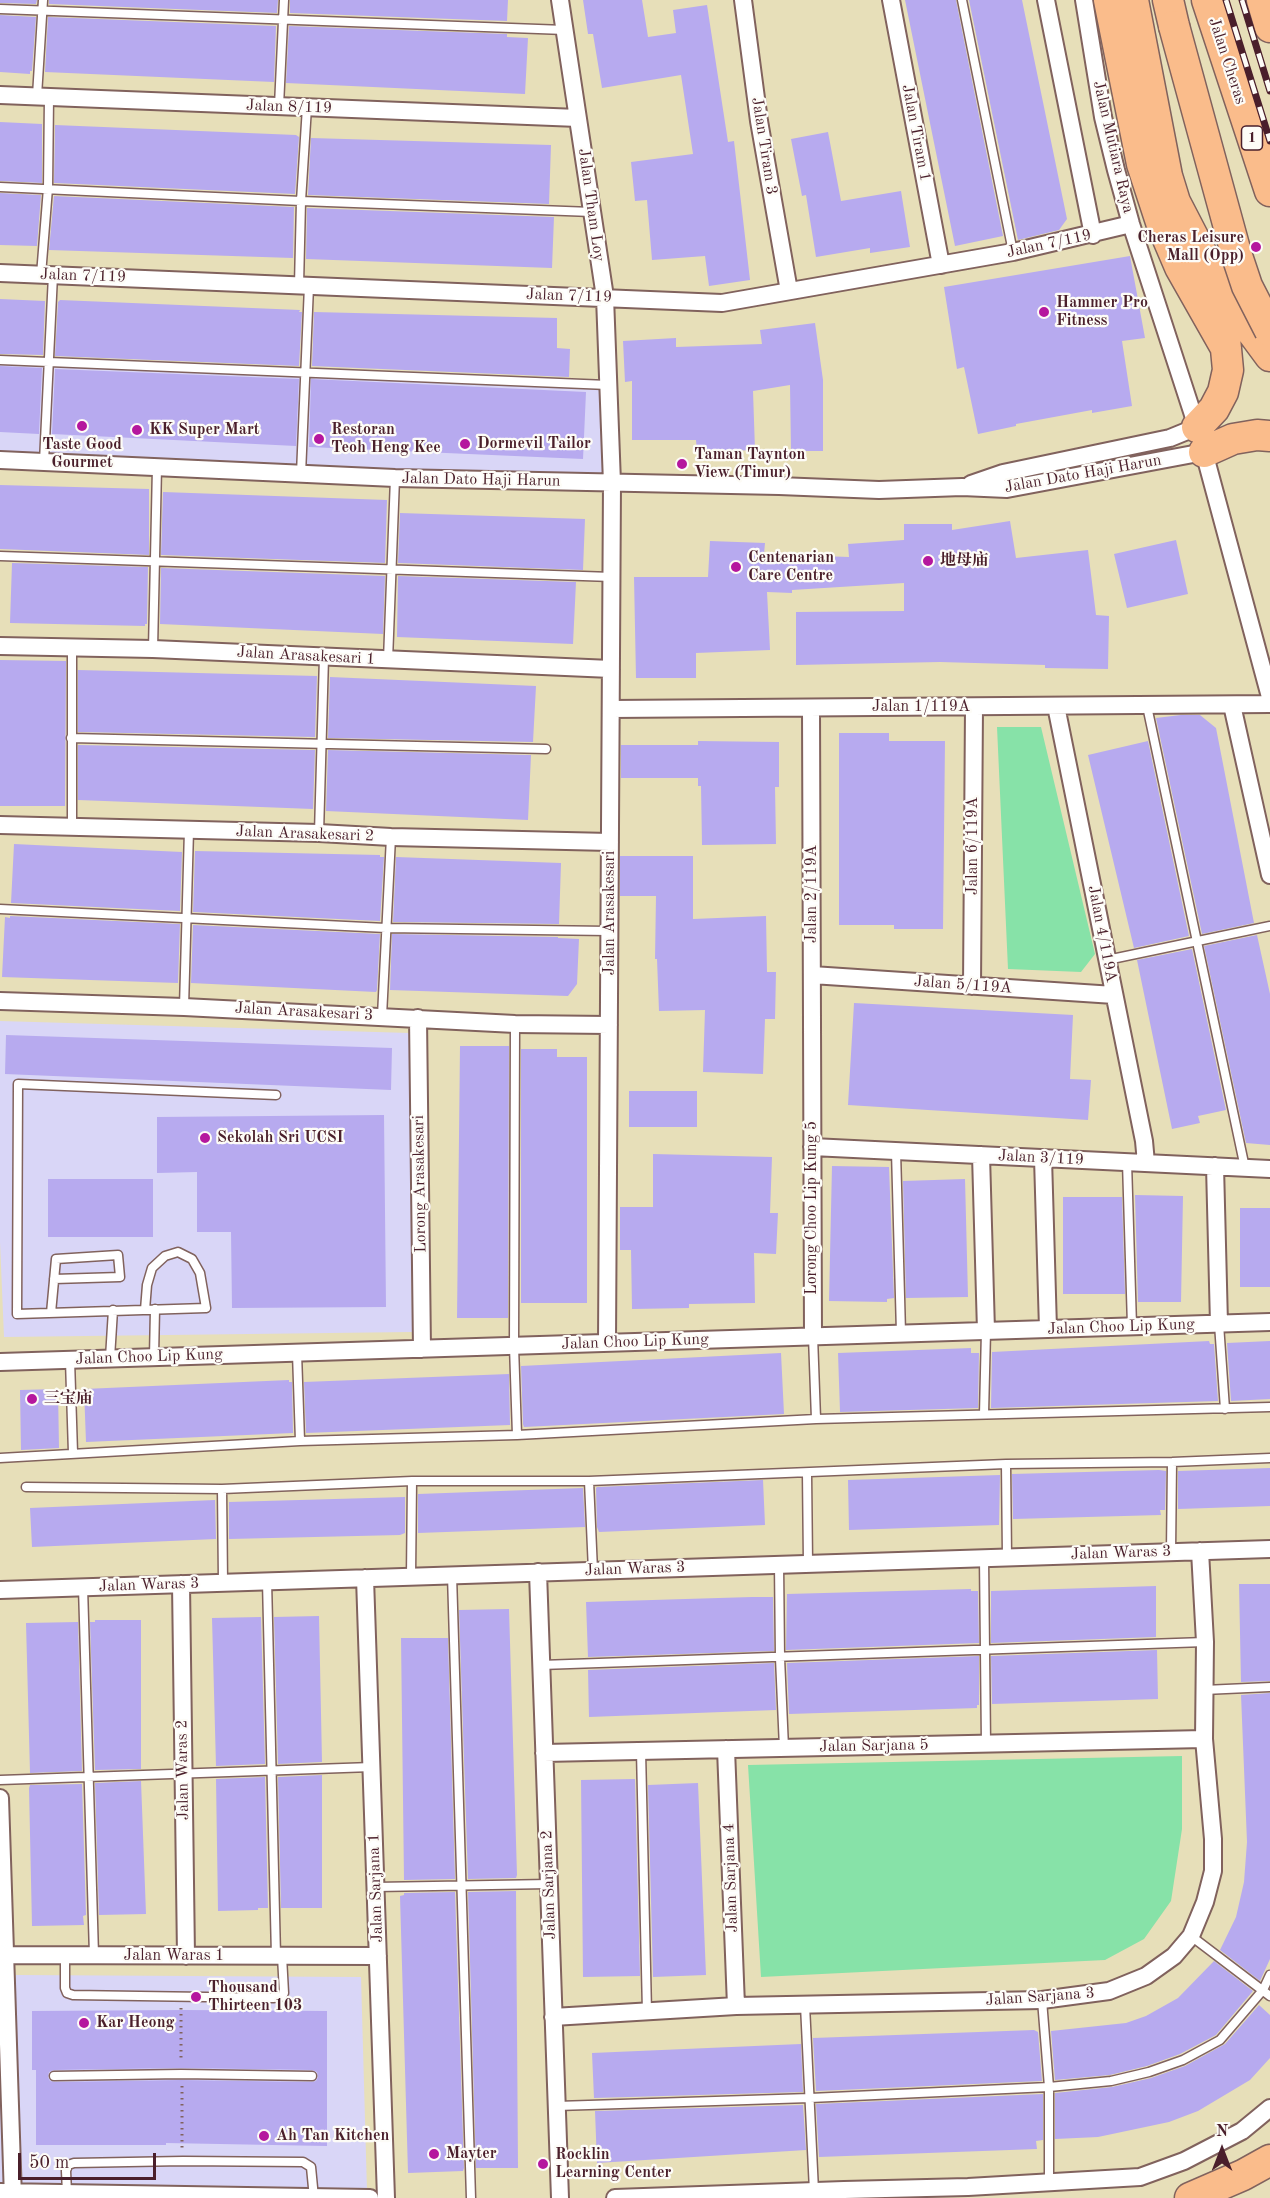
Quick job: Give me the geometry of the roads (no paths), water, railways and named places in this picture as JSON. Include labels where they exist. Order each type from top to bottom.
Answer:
[{"type":"highway","points":[[1109,0],[1142,164],[1162,225],[1180,267],[1226,348]]},
{"type":"highway","points":[[1133,0],[1167,176],[1175,202],[1219,287],[1270,357]]},
{"type":"highway","name":"Jalan Cheras","points":[[1207,0],[1270,191]]},
{"type":"highway","points":[[1262,0],[1270,27]]},
{"type":"highway","points":[[1171,13],[1236,253],[1247,285],[1270,331]]},
{"type":"highway","points":[[1219,287],[1228,370],[1223,392],[1201,440],[1270,436]]},
{"type":"highway","points":[[1190,2198],[1243,2175],[1270,2160]]},
{"type":"street","name":"Jalan Tham Loy","points":[[560,0],[605,297],[612,483]]},
{"type":"street","name":"Jalan Tiram 3","points":[[743,0],[759,121],[789,291]]},
{"type":"street","name":"Jalan Tiram 1","points":[[891,0],[940,265]]},
{"type":"street","points":[[1046,0],[1093,235]]},
{"type":"street","name":"Jalan Mutiara Raya","points":[[1084,0],[1103,117],[1131,224],[1201,440],[1270,697]]},
{"type":"street","name":"Jalan 8/119","points":[[0,95],[578,118]]},
{"type":"street","name":"Jalan 7/119","points":[[0,273],[722,303],[1013,252],[1093,235],[1131,224]]},
{"type":"street","name":"Jalan Dato Haji Harun","points":[[962,487],[1003,473],[1170,438],[1201,440]]},
{"type":"street","name":"Jalan Dato Haji Harun","points":[[0,460],[395,478],[879,490],[962,487],[1007,489],[1201,440]]},
{"type":"street","name":"Jalan Arasakesari","points":[[607,1343],[612,483]]},
{"type":"street","name":"Jalan Arasakesari 1","points":[[0,646],[153,649],[611,669]]},
{"type":"street","name":"Jalan 1/119A","points":[[611,710],[1270,704]]},
{"type":"street","points":[[1232,705],[1270,875]]},
{"type":"street","name":"Jalan 4/119A","points":[[1056,706],[1144,1141],[1146,1163]]},
{"type":"street","name":"Jalan 6/119A","points":[[972,986],[974,707]]},
{"type":"street","name":"Jalan 2/119A","points":[[811,708],[811,1081]]},
{"type":"street","name":"Jalan Arasakesari 2","points":[[0,825],[610,842]]},
{"type":"street","name":"Jalan 5/119A","points":[[812,975],[1114,995]]},
{"type":"street","name":"Jalan Arasakesari 3","points":[[0,1001],[184,1007],[515,1024],[609,1024]]},
{"type":"street","name":"Lorong Arasakesari","points":[[418,1018],[422,1349]]},
{"type":"street","name":"Lorong Choo Lip Kung 5","points":[[811,1081],[813,1336]]},
{"type":"street","name":"Jalan 3/119","points":[[812,1148],[1270,1169]]},
{"type":"street","points":[[981,1155],[986,1331]]},
{"type":"street","points":[[1043,1158],[1048,1329]]},
{"type":"street","points":[[1215,1166],[1219,1324]]},
{"type":"street","name":"Jalan Choo Lip Kung","points":[[0,1362],[1270,1322]]},
{"type":"street","name":"Jalan Waras 3","points":[[0,1590],[1270,1548]]},
{"type":"street","name":"Jalan Sarjana 3","points":[[553,2017],[736,2006],[1042,2000],[1109,1991],[1146,1976],[1174,1956],[1191,1936],[1205,1902],[1213,1871],[1213,1839],[1204,1739],[1205,1642],[1200,1551]]},
{"type":"street","name":"Jalan Sarjana 2","points":[[538,1572],[560,2198]]},
{"type":"street","name":"Jalan Sarjana 1","points":[[365,1578],[386,2198]]},
{"type":"street","name":"Jalan Waras 2","points":[[181,1584],[186,1956]]},
{"type":"street","name":"Jalan Sarjana 5","points":[[544,1754],[1204,1739]]},
{"type":"street","name":"Jalan Sarjana 4","points":[[726,1749],[736,2006]]},
{"type":"street","points":[[0,1798],[9,2194],[370,2198]]},
{"type":"street","name":"Jalan Waras 1","points":[[5,1955],[378,1956]]},
{"type":"street","points":[[615,2198],[1049,2184],[1140,2176],[1184,2161],[1242,2131],[1270,2108]]},
{"type":"lane","points":[[43,0],[43,96],[48,188],[49,362],[44,462]]},
{"type":"lane","points":[[279,106],[284,0]]},
{"type":"lane","points":[[962,0],[1013,252]]},
{"type":"lane","points":[[0,9],[565,30]]},
{"type":"lane","points":[[301,474],[305,373],[301,201],[307,107]]},
{"type":"lane","points":[[0,187],[592,212]]},
{"type":"lane","points":[[0,360],[608,385]]},
{"type":"lane","points":[[153,649],[157,467]]},
{"type":"lane","points":[[388,660],[395,478]]},
{"type":"lane","points":[[0,556],[612,577]]},
{"type":"lane","points":[[72,648],[72,827]]},
{"type":"lane","points":[[319,833],[324,657]]},
{"type":"lane","points":[[1147,706],[1245,1168]]},
{"type":"lane","points":[[71,738],[546,749]]},
{"type":"lane","points":[[184,1007],[189,830]]},
{"type":"lane","points":[[382,1016],[391,837]]},
{"type":"lane","points":[[0,909],[386,928],[609,931]]},
{"type":"lane","points":[[1107,960],[1270,926]]},
{"type":"lane","points":[[515,1024],[514,1346],[517,1435]]},
{"type":"lane","points":[[145,1310],[147,1285],[152,1268],[165,1256],[178,1252],[192,1259],[200,1274],[206,1308],[145,1310],[113,1310],[17,1314],[18,1084],[276,1095]]},
{"type":"lane","points":[[896,1151],[901,1334]]},
{"type":"lane","points":[[1128,1162],[1132,1326]]},
{"type":"lane","points":[[51,1313],[54,1279],[56,1258],[118,1255],[120,1277],[54,1279]]},
{"type":"lane","points":[[154,1357],[155,1309]]},
{"type":"lane","points":[[110,1358],[113,1310]]},
{"type":"lane","points":[[1219,1324],[1225,1409]]},
{"type":"lane","points":[[984,1414],[986,1331]]},
{"type":"lane","points":[[813,1336],[816,1419]]},
{"type":"lane","points":[[297,1353],[300,1441]]},
{"type":"lane","points":[[70,1360],[72,1453]]},
{"type":"lane","points":[[0,1458],[300,1441],[517,1435],[816,1419],[1270,1407]]},
{"type":"lane","points":[[26,1487],[222,1489],[412,1481],[589,1481],[1006,1464],[1270,1458]]},
{"type":"lane","points":[[1171,1552],[1172,1462]]},
{"type":"lane","points":[[1006,1464],[1007,1557]]},
{"type":"lane","points":[[807,1473],[808,1563]]},
{"type":"lane","points":[[411,1576],[412,1481]]},
{"type":"lane","points":[[589,1481],[593,1570]]},
{"type":"lane","points":[[222,1489],[223,1582]]},
{"type":"lane","points":[[984,1558],[986,1744]]},
{"type":"lane","points":[[779,1564],[784,1748]]},
{"type":"lane","points":[[452,1575],[471,2198]]},
{"type":"lane","points":[[65,1955],[66,1988],[67,1993],[72,1995],[273,1998],[281,1997],[284,1993],[279,1956],[267,1581]]},
{"type":"lane","points":[[83,1587],[94,1955]]},
{"type":"lane","points":[[541,1665],[1205,1642]]},
{"type":"lane","points":[[1203,1690],[1270,1687]]},
{"type":"lane","points":[[641,1751],[647,2013]]},
{"type":"lane","points":[[0,1780],[372,1767]]},
{"type":"lane","points":[[376,1887],[549,1884]]},
{"type":"lane","points":[[1191,1936],[1266,1993]]},
{"type":"lane","points":[[556,2106],[810,2098],[1048,2087],[1111,2081],[1149,2072],[1183,2060],[1220,2040],[1266,1993],[1270,1975]]},
{"type":"lane","points":[[1042,2000],[1048,2087],[1049,2184]]},
{"type":"lane","points":[[805,2005],[814,2191]]},
{"type":"lane","points":[[54,2076],[182,2074],[312,2076]]},
{"type":"lane","points":[[67,2193],[66,2171],[68,2165],[74,2163],[303,2162],[311,2167],[314,2198]]},
{"type":"railway","points":[[1226,0],[1270,141]]},
{"type":"railway","points":[[1242,0],[1270,91]]},
{"type":"place","name":"Cheras Leisure Mall (Opp)","points":[[1256,247]]},
{"type":"place","name":"Hammer Pro Fitness","points":[[1044,312]]},
{"type":"place","name":"Taste Good Gourmet","points":[[82,426]]},
{"type":"place","name":"KK Super Mart","points":[[137,430]]},
{"type":"place","name":"Restoran Teoh Heng Kee","points":[[319,439]]},
{"type":"place","name":"Dormevil Tailor","points":[[465,444]]},
{"type":"place","name":"Taman Taynton View (Timur)","points":[[682,464]]},
{"type":"place","name":"地母庙","points":[[928,561]]},
{"type":"place","name":"Centenarian Care Centre","points":[[736,567]]},
{"type":"place","name":"Sekolah Sri UCSI","points":[[205,1138]]},
{"type":"place","name":"三宝庙","points":[[32,1399]]},
{"type":"place","name":"Thousand Thirteen 103","points":[[196,1997]]},
{"type":"place","name":"Kar Heong","points":[[84,2023]]},
{"type":"place","name":"Ah Tan Kitchen","points":[[264,2136]]},
{"type":"place","name":"Mayter","points":[[434,2154]]},
{"type":"place","name":"Rocklin Learning Center","points":[[543,2164]]}]
